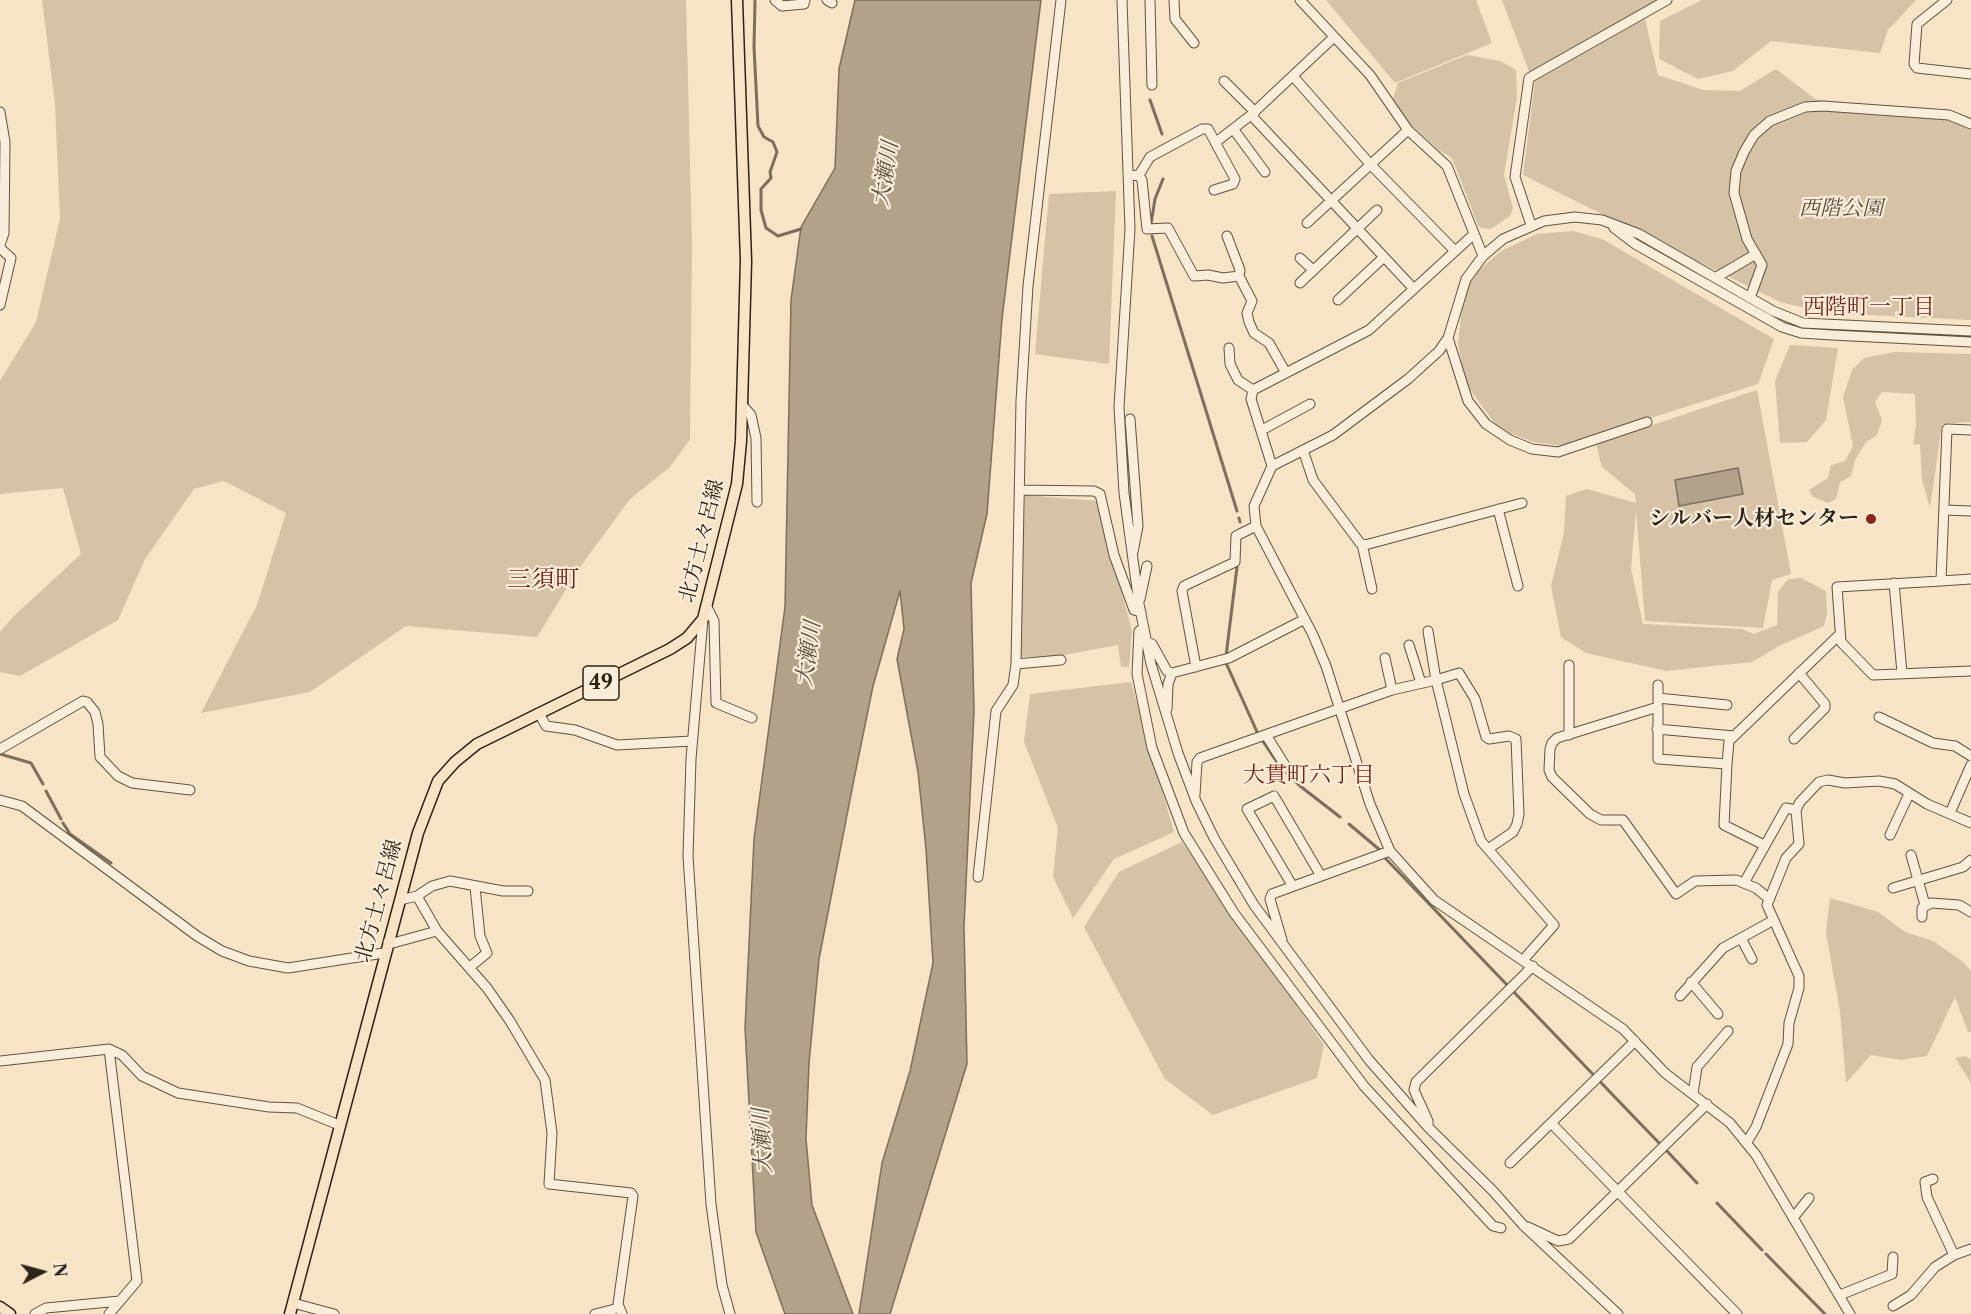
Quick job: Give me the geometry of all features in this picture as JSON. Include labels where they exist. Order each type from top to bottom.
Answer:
[{"type":"main road","name":"北方土々呂線","points":[[291,1308],[423,813],[438,782],[455,762],[477,744],[670,649],[687,638],[703,619],[707,608],[737,484],[743,406],[746,261],[737,0]]},
{"type":"main road","points":[[0,1307],[10,1314]]},
{"type":"street","points":[[775,0],[782,6],[804,4],[806,0]]},
{"type":"street","points":[[978,878],[996,711],[1013,685],[1016,664],[1014,650],[1028,286],[1061,0]]},
{"type":"street","points":[[1122,0],[1130,229],[1119,407],[1124,494],[1147,642],[1167,720],[1194,797],[1232,870],[1284,948],[1369,1060],[1428,1127],[1493,1191],[1524,1226],[1618,1314]]},
{"type":"street","points":[[1150,0],[1152,85]]},
{"type":"street","points":[[1174,0],[1175,20],[1194,43]]},
{"type":"street","points":[[1300,0],[1370,75],[1408,130],[1447,166],[1483,256]]},
{"type":"street","points":[[1531,225],[1515,177],[1529,78],[1667,0]]},
{"type":"street","points":[[1947,0],[1917,24],[1914,64],[1917,68],[1971,74]]},
{"type":"street","points":[[1216,142],[1253,114],[1334,38]]},
{"type":"street","points":[[1293,76],[1370,164],[1455,251]]},
{"type":"street","points":[[1224,81],[1414,289]]},
{"type":"street","points":[[1750,298],[1762,264],[1737,213],[1734,193],[1736,171],[1754,135],[1770,121],[1805,107],[1823,106],[1949,115],[1971,124]]},
{"type":"street","points":[[0,112],[5,142],[4,233],[0,246],[10,258],[0,305]]},
{"type":"street","points":[[1214,190],[1233,184],[1235,179],[1208,129],[1202,129],[1150,157],[1139,175],[1147,229],[1168,228],[1197,278],[1208,275],[1223,278],[1239,276]]},
{"type":"street","points":[[1234,130],[1265,172]]},
{"type":"street","points":[[1307,223],[1408,130]]},
{"type":"street","points":[[1128,176],[1139,175]]},
{"type":"street","points":[[1299,283],[1377,210]]},
{"type":"street","points":[[1847,1313],[1840,1295],[1747,1142],[1730,1123],[1665,1073],[1623,1029],[1524,959],[1434,900],[1390,852],[1370,804],[1326,666],[1305,619],[1257,526],[1254,506],[1272,466],[1334,435],[1408,379],[1439,351],[1448,338],[1466,279],[1483,256],[1503,239],[1531,225],[1575,217],[1602,220],[1639,234],[1787,319],[1803,323],[1971,332]]},
{"type":"street","points":[[1602,220],[1635,244],[1782,327],[1801,333],[1825,335],[1971,342]]},
{"type":"street","points":[[1253,390],[1360,336],[1474,234]]},
{"type":"street","points":[[1227,236],[1240,270],[1239,276],[1252,301],[1247,313],[1254,333],[1269,343],[1286,373]]},
{"type":"street","points":[[1715,278],[1756,254]]},
{"type":"street","points":[[1338,300],[1384,257]]},
{"type":"street","points":[[1300,258],[1313,270]]},
{"type":"street","points":[[1448,338],[1468,401],[1486,424],[1510,440],[1532,449],[1558,452],[1647,422]]},
{"type":"street","points":[[1229,348],[1230,364],[1238,380],[1253,390]]},
{"type":"street","points":[[1253,390],[1251,399],[1272,466]]},
{"type":"street","points":[[1262,430],[1310,404]]},
{"type":"street","points":[[743,406],[751,415],[756,438],[757,502]]},
{"type":"street","points":[[1130,419],[1138,526],[1132,557]]},
{"type":"street","points":[[1941,581],[1947,429],[1971,430]]},
{"type":"street","points":[[1303,450],[1313,480],[1362,544],[1372,589]]},
{"type":"street","points":[[1020,490],[1094,491],[1100,494],[1114,555],[1134,610],[1140,608]]},
{"type":"street","points":[[1362,544],[1522,503]]},
{"type":"street","points":[[1498,509],[1518,586]]},
{"type":"street","points":[[1944,510],[1971,511]]},
{"type":"street","points":[[1196,667],[1182,591],[1184,586],[1234,562],[1236,536],[1257,526]]},
{"type":"street","points":[[1140,608],[1147,566]]},
{"type":"street","points":[[1971,579],[1837,587],[1842,642],[1873,675],[1971,670]]},
{"type":"street","points":[[1894,583],[1902,673]]},
{"type":"street","points":[[707,608],[714,621],[716,703],[752,718]]},
{"type":"street","points":[[703,619],[692,741],[688,856],[700,1003],[708,1159],[717,1252],[730,1314]]},
{"type":"street","points":[[1147,642],[1152,644],[1167,671],[1172,673],[1229,658],[1305,619]]},
{"type":"street","points":[[1144,628],[1139,631],[1137,674],[1141,695],[1152,748],[1184,833],[1234,913],[1364,1086],[1492,1226],[1501,1228]]},
{"type":"street","points":[[1428,631],[1436,680],[1464,794],[1481,841],[1554,925],[1524,959]]},
{"type":"street","points":[[1764,845],[1724,825],[1728,741],[1840,634]]},
{"type":"street","points":[[1408,645],[1421,683]]},
{"type":"street","points":[[1384,658],[1392,690]]},
{"type":"street","points":[[1016,664],[1061,660]]},
{"type":"street","points":[[1569,665],[1569,735]]},
{"type":"street","points":[[1167,720],[1168,684],[1172,673]]},
{"type":"street","points":[[1194,797],[1197,762],[1200,758],[1392,690],[1459,673],[1475,699],[1489,739],[1509,736],[1516,739],[1519,814],[1517,824],[1513,832],[1488,849]]},
{"type":"street","points":[[1794,739],[1825,708],[1825,704],[1799,673]]},
{"type":"street","points":[[1658,684],[1658,759],[1727,764]]},
{"type":"street","points":[[0,749],[83,701],[87,702],[95,712],[100,757],[118,776],[132,783],[190,790]]},
{"type":"street","points":[[1727,705],[1658,703],[1569,735],[1551,743],[1549,770],[1552,777],[1590,814],[1600,820],[1623,820],[1676,894],[1695,881],[1703,879],[1736,880],[1768,898]]},
{"type":"street","points":[[538,713],[546,726],[575,730],[617,745],[692,741]]},
{"type":"street","points":[[1880,717],[1933,743],[1955,746],[1971,756]]},
{"type":"street","points":[[1657,729],[1734,736]]},
{"type":"street","points":[[1266,735],[1286,767]]},
{"type":"street","points":[[1950,813],[1971,765]]},
{"type":"street","points":[[1747,1142],[1756,1126],[1785,1053],[1789,1023],[1799,988],[1799,975],[1772,921],[1767,905],[1786,858],[1798,844],[1796,810],[1819,782],[1828,780],[1845,783],[1880,781],[1895,784],[1910,794],[1971,823]]},
{"type":"street","points":[[1890,835],[1910,794]]},
{"type":"street","points":[[1292,885],[1247,809],[1274,796],[1321,876]]},
{"type":"street","points":[[0,798],[22,806],[197,936],[222,951],[249,961],[288,968],[384,953]]},
{"type":"street","points":[[1744,883],[1786,808],[1796,810]]},
{"type":"street","points":[[1284,948],[1270,899],[1272,894],[1390,852]]},
{"type":"street","points":[[1911,855],[1924,905],[1922,917]]},
{"type":"street","points":[[1893,888],[1963,867],[1971,860]]},
{"type":"street","points":[[399,900],[417,896],[441,882],[450,881],[511,892],[528,891]]},
{"type":"street","points":[[470,968],[487,953],[480,936],[475,887]]},
{"type":"street","points":[[417,896],[438,931],[470,968],[510,1021],[545,1080],[552,1133],[549,1184],[631,1193],[633,1196],[620,1311],[595,1314]]},
{"type":"street","points":[[1924,905],[1959,905],[1971,912]]},
{"type":"street","points":[[1680,996],[1723,948],[1772,921]]},
{"type":"street","points":[[388,942],[393,944],[438,931]]},
{"type":"street","points":[[1742,938],[1752,959]]},
{"type":"street","points":[[1428,1127],[1428,1121],[1414,1090],[1416,1082],[1533,966]]},
{"type":"street","points":[[1691,982],[1718,1014]]},
{"type":"street","points":[[1693,1094],[1697,1066],[1728,1031]]},
{"type":"street","points":[[1510,1163],[1635,1041]]},
{"type":"street","points":[[109,1049],[137,1281],[109,1314]]},
{"type":"street","points":[[0,1061],[109,1049],[122,1055],[142,1076],[178,1093],[269,1107],[297,1108],[339,1125]]},
{"type":"street","points":[[1524,1226],[1563,1241],[1578,1232],[1707,1104]]},
{"type":"street","points":[[1551,1123],[1737,1314]]},
{"type":"street","points":[[1933,1179],[1925,1182],[1927,1197],[1954,1255]]},
{"type":"street","points":[[1793,1218],[1809,1198]]},
{"type":"street","points":[[1893,1306],[1911,1295],[1935,1268],[1954,1255],[1970,1252]]},
{"type":"street","points":[[1840,1295],[1892,1274],[1893,1257]]},
{"type":"street","points":[[35,1314],[46,1308],[120,1301]]},
{"type":"street","points":[[291,1308],[334,1314]]},
{"type":"green space","points":[[42,0],[686,0],[692,244],[690,439],[670,467],[630,499],[580,567],[537,637],[406,626],[310,692],[201,713],[257,605],[286,513],[224,481],[194,489],[145,559],[118,620],[20,676],[0,672],[0,632],[14,616],[81,554],[63,488],[0,494],[0,381],[36,322],[60,219],[55,103]]},
{"type":"green space","points":[[1326,0],[1476,0],[1492,43],[1395,83]]},
{"type":"green space","points":[[1502,0],[1656,0],[1530,74]]},
{"type":"green space","points":[[1702,0],[1916,0],[1888,30],[1880,53],[1771,41],[1733,71],[1698,79],[1659,59],[1660,21]]},
{"type":"green space","name":"西階公園","points":[[1645,19],[1658,75],[1703,90],[1740,91],[1776,69],[1815,99],[1949,119],[1971,128],[1971,320],[1826,313],[1780,302],[1523,175],[1535,81]]},
{"type":"green space","points":[[1467,55],[1500,61],[1516,70],[1517,97],[1504,175],[1513,208],[1510,216],[1491,229],[1481,228],[1478,225],[1452,158],[1440,151],[1400,115],[1392,102],[1398,83]]},
{"type":"green space","points":[[1116,191],[1109,364],[1035,354],[1049,194]]},
{"type":"green space","points":[[1573,231],[1602,239],[1774,339],[1758,384],[1562,446],[1533,442],[1499,429],[1466,384],[1458,345],[1463,296],[1477,272],[1501,251],[1537,234]]},
{"type":"green space","points":[[1790,345],[1838,348],[1826,420],[1807,442],[1780,443],[1775,381]]},
{"type":"green space","points":[[1895,352],[1971,354],[1971,422],[1942,424],[1930,508],[1922,480],[1920,444],[1913,445],[1916,425],[1915,394],[1882,392],[1875,402],[1882,420],[1877,435],[1866,442],[1855,460],[1851,476],[1840,482],[1836,499],[1828,503],[1813,497],[1809,490],[1828,478],[1831,465],[1845,461],[1853,446],[1843,397],[1852,370],[1864,358]]},
{"type":"green space","points":[[1757,390],[1791,574],[1772,580],[1763,628],[1645,621],[1636,510],[1631,569],[1643,624],[1742,629],[1754,634],[1777,625],[1778,592],[1788,579],[1801,578],[1826,591],[1827,614],[1824,626],[1779,646],[1752,662],[1666,671],[1586,653],[1561,637],[1551,586],[1564,533],[1566,496],[1587,489],[1636,503],[1635,494],[1602,467],[1596,444]]},
{"type":"green space","points":[[1025,495],[1097,501],[1132,631],[1129,667],[1121,667],[1118,645],[1058,656],[1018,657]]},
{"type":"green space","points":[[1131,682],[1174,832],[1114,859],[1073,918],[1053,877],[1058,828],[1024,742],[1030,694]]},
{"type":"green space","points":[[1182,842],[1324,1045],[1317,1078],[1213,1115],[1165,1079],[1084,927],[1119,872]]},
{"type":"green space","points":[[1830,898],[1878,912],[1905,932],[1933,941],[1962,961],[1971,971],[1971,1032],[1968,1032],[1955,997],[1927,1056],[1901,1060],[1871,1055],[1846,1083],[1840,1011],[1826,933]]},
{"type":"green space","points":[[1965,1056],[1971,1059],[1971,1083],[1955,1058]]},
{"type":"water","name":"大瀬川","points":[[855,0],[1041,0],[1002,319],[987,514],[971,583],[974,711],[964,927],[967,1064],[890,1314],[859,1314],[882,1163],[910,1071],[933,963],[926,849],[918,772],[897,659],[904,629],[900,591],[873,686],[819,959],[809,1063],[806,1139],[812,1205],[853,1314],[785,1314],[756,1232],[745,1028],[754,839],[785,607],[791,300],[801,227],[835,168],[839,69]]},
{"type":"water","points":[[1738,468],[1743,494],[1679,506],[1675,480]]},
{"type":"waterway","points":[[755,1],[754,47],[758,126],[764,137],[773,142],[777,152],[770,172],[771,178],[761,189],[761,210],[766,228],[778,236],[801,229]]},
{"type":"waterway","points":[[1150,100],[1162,134]]},
{"type":"waterway","points":[[1151,224],[1155,199],[1163,179]]},
{"type":"waterway","points":[[1152,236],[1237,511]]},
{"type":"waterway","points":[[1239,518],[1240,522]]},
{"type":"waterway","points":[[1226,656],[1237,567]]},
{"type":"waterway","points":[[1226,663],[1258,734]]},
{"type":"waterway","points":[[1262,740],[1279,765],[1300,786],[1340,817]]},
{"type":"waterway","points":[[0,754],[31,763],[43,784]]},
{"type":"waterway","points":[[46,791],[61,819]]},
{"type":"waterway","points":[[63,823],[70,834],[111,863]]},
{"type":"waterway","points":[[1349,824],[1381,851]]},
{"type":"waterway","points":[[1385,858],[1660,1144]]},
{"type":"waterway","points":[[1667,1151],[1697,1183]]},
{"type":"waterway","points":[[1717,1203],[1762,1250]]},
{"type":"waterway","points":[[1766,1254],[1825,1314]]},
{"type":"place","name":"シルバー人材センター","points":[[1871,519]]},
{"type":"district","name":"西階町一丁目","points":[[1869,308]]},
{"type":"district","name":"三須町","points":[[543,580]]},
{"type":"district","name":"大貫町六丁目","points":[[1309,776]]}]
